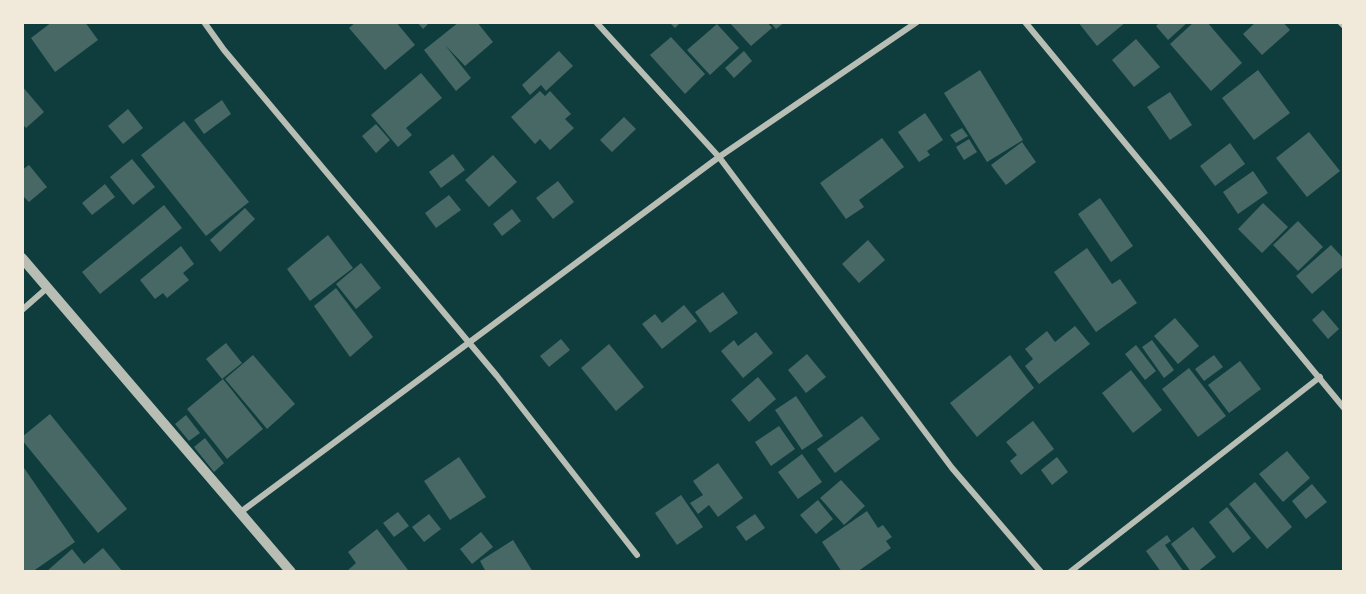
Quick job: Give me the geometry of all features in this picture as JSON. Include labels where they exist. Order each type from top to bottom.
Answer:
[{"type":"street","points":[[204,22],[224,50],[470,344],[637,555]]},
{"type":"street","points":[[596,22],[719,157],[952,468],[1041,572]]},
{"type":"street","points":[[242,511],[719,157],[917,22]]},
{"type":"street","points":[[1024,22],[1344,408]]},
{"type":"street","points":[[1340,22],[1344,26]]},
{"type":"street","points":[[22,258],[242,511],[291,572]]},
{"type":"street","points":[[22,310],[47,288]]},
{"type":"street","points":[[1070,572],[1320,377]]},
{"type":"building","points":[[52,22],[85,22],[98,40],[55,72],[31,38]]},
{"type":"building","points":[[356,22],[396,22],[415,45],[385,70],[349,28]]},
{"type":"building","points":[[417,22],[430,22],[423,29]]},
{"type":"building","points":[[459,22],[477,22],[493,42],[465,66],[445,45],[471,78],[456,91],[424,50]]},
{"type":"building","points":[[669,22],[681,22],[675,28]]},
{"type":"building","points":[[729,22],[767,22],[772,28],[751,46]]},
{"type":"building","points":[[770,22],[785,22],[776,29]]},
{"type":"building","points":[[1078,22],[1126,22],[1097,46]]},
{"type":"building","points":[[1160,22],[1188,22],[1168,40],[1156,26]]},
{"type":"building","points":[[1194,22],[1207,22],[1242,63],[1211,91],[1170,44]]},
{"type":"building","points":[[1256,22],[1283,22],[1290,30],[1262,55],[1243,34]]},
{"type":"building","points":[[717,24],[739,48],[710,75],[687,50]]},
{"type":"building","points":[[671,37],[705,74],[685,94],[650,55]]},
{"type":"building","points":[[1136,39],[1160,67],[1134,87],[1112,60]]},
{"type":"building","points":[[559,51],[573,66],[546,91],[541,85],[530,95],[522,85]]},
{"type":"building","points":[[744,51],[752,61],[734,78],[725,68]]},
{"type":"building","points":[[980,70],[1023,140],[987,162],[944,93]]},
{"type":"building","points":[[1258,70],[1290,113],[1254,140],[1222,98]]},
{"type":"building","points":[[421,73],[442,98],[406,128],[412,135],[398,147],[371,115]]},
{"type":"building","points":[[22,86],[44,112],[26,128],[22,124]]},
{"type":"building","points":[[540,91],[545,96],[550,91],[571,114],[565,119],[574,128],[550,150],[540,139],[535,144],[511,117]]},
{"type":"building","points":[[1170,92],[1192,125],[1170,140],[1147,107]]},
{"type":"building","points":[[222,100],[231,114],[204,134],[194,120]]},
{"type":"building","points":[[128,109],[143,128],[123,144],[108,126]]},
{"type":"building","points":[[925,113],[943,140],[927,151],[930,155],[919,162],[898,132]]},
{"type":"building","points":[[624,117],[636,129],[612,152],[600,140]]},
{"type":"building","points":[[184,121],[249,202],[206,236],[141,155]]},
{"type":"building","points":[[376,124],[390,140],[376,153],[362,136]]},
{"type":"building","points":[[962,128],[968,136],[956,143],[950,135]]},
{"type":"building","points":[[1309,132],[1340,171],[1307,197],[1276,158]]},
{"type":"building","points":[[882,138],[904,167],[859,200],[864,207],[846,219],[820,183]]},
{"type":"building","points":[[969,139],[977,152],[964,160],[956,147]]},
{"type":"building","points":[[1022,142],[1036,162],[1006,185],[991,165]]},
{"type":"building","points":[[1230,143],[1245,164],[1215,186],[1200,166]]},
{"type":"building","points":[[453,154],[465,170],[441,188],[429,172]]},
{"type":"building","points":[[493,155],[517,182],[489,207],[465,180]]},
{"type":"building","points":[[132,159],[155,187],[133,205],[110,177]]},
{"type":"building","points":[[29,165],[47,187],[29,202],[22,195],[22,170]]},
{"type":"building","points":[[1253,171],[1268,193],[1238,214],[1223,192]]},
{"type":"building","points":[[558,181],[574,202],[553,219],[536,198]]},
{"type":"building","points":[[105,184],[115,197],[92,215],[82,203]]},
{"type":"building","points":[[449,195],[461,210],[436,228],[425,213]]},
{"type":"building","points":[[1100,198],[1133,246],[1111,262],[1078,214]]},
{"type":"building","points":[[1263,203],[1288,227],[1262,253],[1238,229]]},
{"type":"building","points":[[164,205],[182,228],[100,294],[82,272]]},
{"type":"building","points":[[245,208],[255,219],[220,252],[210,240]]},
{"type":"building","points":[[512,209],[521,221],[502,236],[493,224]]},
{"type":"building","points":[[1298,221],[1323,247],[1298,271],[1273,245]]},
{"type":"building","points":[[328,235],[353,268],[310,301],[287,269]]},
{"type":"building","points":[[868,240],[885,260],[859,283],[842,264]]},
{"type":"building","points":[[1331,245],[1344,259],[1344,266],[1312,294],[1296,276]]},
{"type":"building","points":[[181,246],[194,264],[183,273],[189,280],[167,298],[163,293],[155,299],[140,280]]},
{"type":"building","points":[[1087,248],[1112,284],[1120,279],[1137,303],[1096,332],[1054,272]]},
{"type":"building","points":[[361,263],[381,288],[356,309],[336,284]]},
{"type":"building","points":[[336,288],[373,337],[350,357],[314,306]]},
{"type":"building","points":[[723,292],[738,313],[710,333],[695,312]]},
{"type":"building","points":[[684,305],[697,321],[662,349],[642,324],[655,314],[662,323]]},
{"type":"building","points":[[1323,310],[1339,329],[1328,339],[1312,320]]},
{"type":"building","points":[[1175,318],[1199,346],[1178,364],[1154,336]]},
{"type":"building","points":[[1075,326],[1090,344],[1039,384],[1025,366],[1033,359],[1025,349],[1047,331],[1055,342]]},
{"type":"building","points":[[756,332],[773,353],[743,378],[721,351],[734,340],[738,346]]},
{"type":"building","points":[[561,339],[570,350],[549,367],[540,356]]},
{"type":"building","points":[[1152,340],[1174,370],[1164,378],[1142,347]]},
{"type":"building","points":[[226,343],[242,363],[222,379],[206,359]]},
{"type":"building","points":[[609,344],[644,387],[616,411],[581,368]]},
{"type":"building","points":[[1136,345],[1156,371],[1145,380],[1125,354]]},
{"type":"building","points":[[807,354],[826,377],[806,393],[788,370]]},
{"type":"building","points":[[253,355],[295,404],[267,429],[225,379]]},
{"type":"building","points":[[1010,355],[1034,388],[977,437],[950,403]]},
{"type":"building","points":[[1214,355],[1223,367],[1204,381],[1195,369]]},
{"type":"building","points":[[1240,361],[1261,389],[1229,413],[1208,385]]},
{"type":"building","points":[[1189,368],[1226,416],[1198,437],[1162,389]]},
{"type":"building","points":[[1131,370],[1162,410],[1133,433],[1102,393]]},
{"type":"building","points":[[758,377],[776,399],[749,422],[731,400]]},
{"type":"building","points":[[223,379],[263,429],[227,459],[187,409]]},
{"type":"building","points":[[796,396],[823,436],[802,450],[775,410]]},
{"type":"building","points":[[50,414],[127,509],[98,533],[22,440],[22,437]]},
{"type":"building","points":[[186,415],[200,433],[189,441],[175,424]]},
{"type":"building","points":[[862,416],[880,439],[835,473],[817,449]]},
{"type":"building","points":[[1033,421],[1054,449],[1021,475],[1010,461],[1017,455],[1006,442]]},
{"type":"building","points":[[779,426],[795,449],[771,466],[755,442]]},
{"type":"building","points":[[205,438],[224,463],[214,472],[194,447]]},
{"type":"building","points":[[1287,451],[1310,478],[1283,502],[1259,474]]},
{"type":"building","points":[[802,454],[822,482],[798,499],[778,472]]},
{"type":"building","points":[[459,457],[486,497],[450,520],[424,481]]},
{"type":"building","points":[[1057,457],[1068,472],[1052,485],[1041,470]]},
{"type":"building","points":[[718,463],[743,498],[718,517],[709,505],[698,514],[690,503],[703,495],[693,481]]},
{"type":"building","points":[[22,465],[75,542],[32,572],[22,572]]},
{"type":"building","points":[[841,480],[865,506],[844,525],[820,498]]},
{"type":"building","points":[[1255,482],[1292,527],[1267,549],[1229,504]]},
{"type":"building","points":[[1312,484],[1327,502],[1306,519],[1292,501]]},
{"type":"building","points":[[681,495],[703,527],[677,545],[655,513]]},
{"type":"building","points":[[818,500],[833,519],[816,534],[800,515]]},
{"type":"building","points":[[1227,507],[1251,538],[1233,553],[1209,522]]},
{"type":"building","points":[[867,511],[878,528],[883,525],[892,537],[886,541],[891,548],[857,572],[842,572],[822,542]]},
{"type":"building","points":[[398,512],[409,526],[394,537],[383,523]]},
{"type":"building","points":[[429,514],[441,529],[424,542],[412,527]]},
{"type":"building","points":[[755,514],[765,528],[746,541],[736,527]]},
{"type":"building","points":[[1193,527],[1216,557],[1197,572],[1191,572],[1171,544]]},
{"type":"building","points":[[377,529],[408,570],[346,572],[356,563],[348,552]]},
{"type":"building","points":[[481,532],[493,547],[472,564],[460,549]]},
{"type":"building","points":[[1167,535],[1171,541],[1165,545],[1184,572],[1161,572],[1146,551]]},
{"type":"building","points":[[513,540],[533,572],[486,572],[480,561]]},
{"type":"building","points":[[103,548],[123,572],[46,572],[72,549],[84,564]]}]
